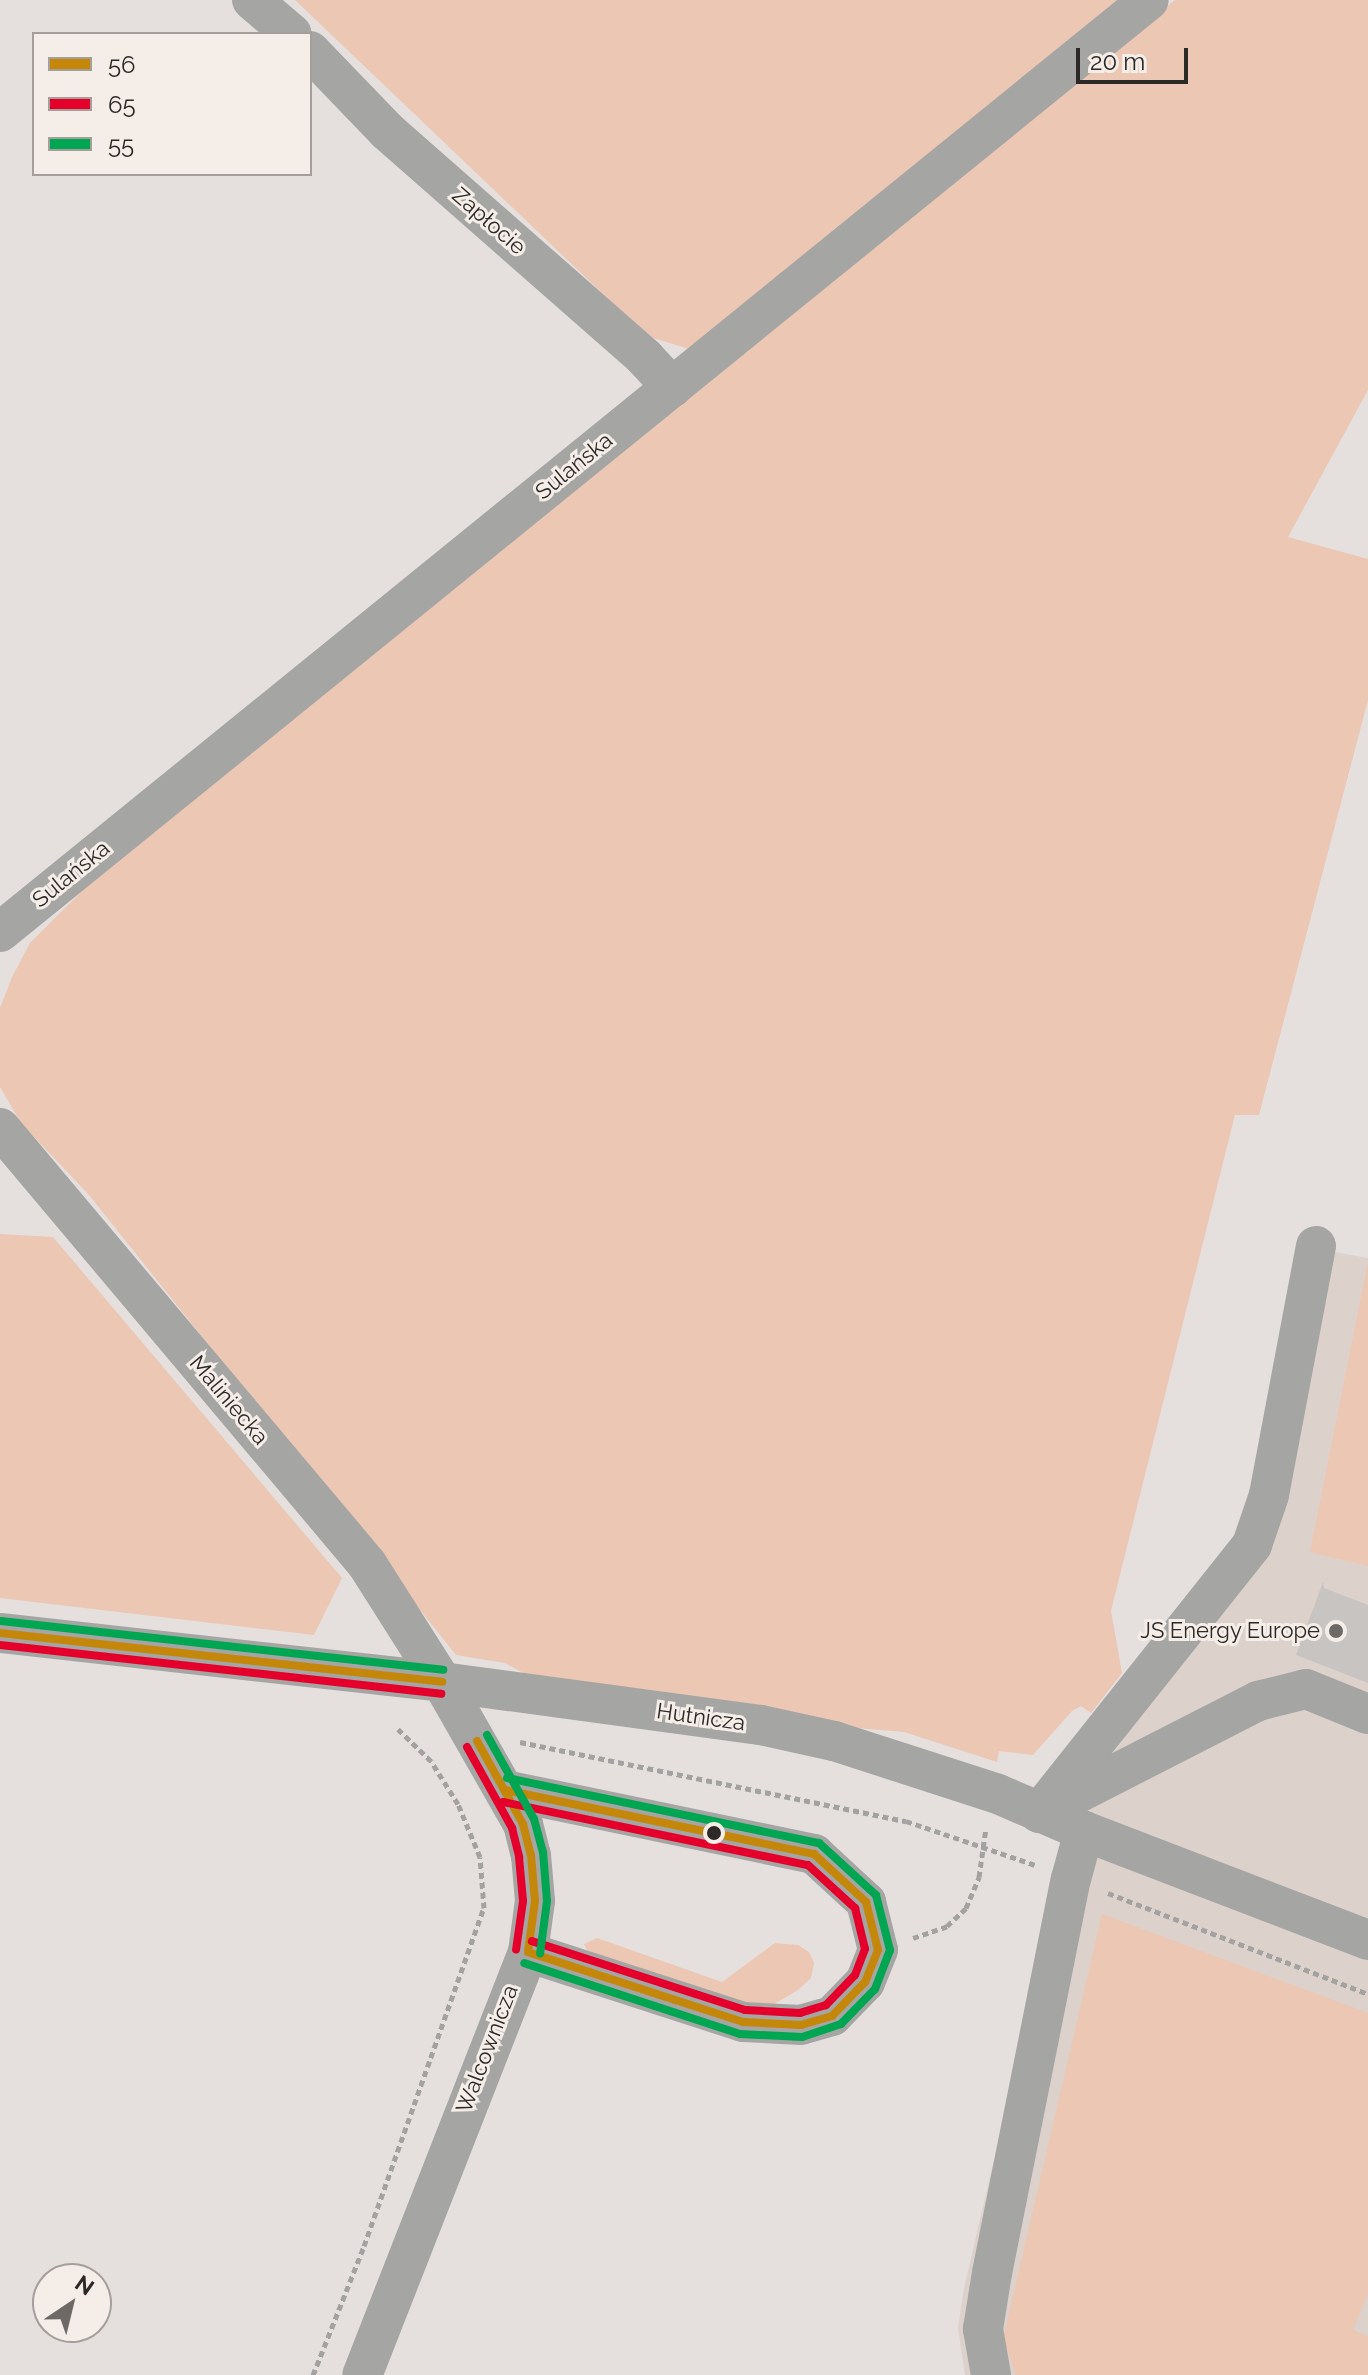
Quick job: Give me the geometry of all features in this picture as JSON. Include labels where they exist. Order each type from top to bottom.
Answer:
[{"type":"street","points":[[252,0],[290,32]]},
{"type":"street","name":"Sulańska","points":[[0,932],[1149,0]]},
{"type":"street","name":"Zapłocie","points":[[312,53],[387,131],[645,358],[672,387]]},
{"type":"street","name":"Maliniecka","points":[[0,1128],[367,1564],[442,1682]]},
{"type":"street","points":[[1039,1813],[1252,1545],[1269,1495],[1316,1246]]},
{"type":"street","name":"Hutnicza","points":[[0,1633],[442,1682],[761,1725],[834,1741],[998,1794],[1084,1831],[1368,1940]]},
{"type":"street","name":"Walcownicza","points":[[362,2375],[528,1952],[535,1901],[531,1855],[523,1824],[442,1682]]},
{"type":"street","points":[[1039,1813],[1258,1701],[1306,1689],[1368,1714]]},
{"type":"street","points":[[505,1790],[814,1854],[866,1902],[878,1950],[865,1982],[832,2016],[801,2025],[743,2022],[528,1952]]},
{"type":"street","points":[[991,2375],[983,2329],[992,2273],[1071,1879],[1084,1831]]},
{"type":"path","points":[[313,2375],[369,2231],[484,1908],[480,1857],[458,1804],[431,1761],[398,1729]]},
{"type":"path","points":[[471,1732],[906,1821],[981,1844],[1368,1994]]},
{"type":"path","points":[[878,1950],[947,1926],[966,1908],[979,1877],[981,1844]]},
{"type":"shaded area","points":[[295,0],[1120,0],[692,350],[647,336]]},
{"type":"shaded area","points":[[1175,0],[1368,0],[1368,390],[1288,537],[1368,559],[1368,700],[1259,1115],[1235,1115],[1111,1611],[1122,1673],[1091,1713],[1081,1706],[1072,1711],[1033,1755],[999,1751],[997,1762],[904,1732],[845,1727],[529,1676],[505,1663],[456,1655],[89,1195],[21,1123],[0,1087],[0,1008],[12,977],[30,943],[81,892]]},
{"type":"shaded area","points":[[0,1234],[53,1237],[342,1578],[314,1635],[0,1598]]},
{"type":"shaded area","points":[[1335,1252],[1368,1258],[1368,2375],[965,2375],[958,2328],[964,2288],[1078,1801],[1266,1542]]},
{"type":"shaded area","points":[[1368,1262],[1368,1566],[1310,1552]]},
{"type":"shaded area","points":[[1102,1914],[1368,2013],[1368,2293],[1353,2330],[1368,2336],[1368,2375],[1016,2375],[1003,2339]]},
{"type":"shaded area","points":[[597,1938],[722,1982],[775,1943],[798,1945],[809,1952],[814,1963],[811,1978],[798,1990],[759,2013],[622,1966],[587,1950],[584,1944]]},
{"type":"building","name":"JS Energy Europe","points":[[1323,1582],[1324,1588],[1368,1605],[1368,1683],[1296,1655]]},
{"type":"transit line","name":"55","points":[[1,1621],[443,1670]]},
{"type":"transit line","name":"56","points":[[0,1633],[442,1682]]},
{"type":"transit line","name":"65","points":[[0,1645],[441,1694]]},
{"type":"transit line","name":"55","points":[[487,1735],[534,1819],[543,1852],[547,1901],[540,1954]]},
{"type":"transit line","name":"56","points":[[477,1741],[523,1824],[531,1855],[535,1901],[528,1952]]},
{"type":"transit line","name":"65","points":[[467,1747],[512,1828],[519,1857],[523,1901],[516,1950]]},
{"type":"transit line","name":"55","points":[[507,1778],[819,1843],[876,1895],[890,1950],[875,1989],[841,2024],[802,2037],[740,2034],[524,1963]]},
{"type":"transit line","name":"56","points":[[505,1790],[814,1854],[866,1902],[878,1950],[865,1982],[832,2016],[801,2025],[743,2022],[528,1952]]},
{"type":"transit line","name":"65","points":[[503,1802],[808,1865],[855,1908],[865,1949],[855,1975],[826,2005],[800,2013],[745,2010],[532,1941]]},
{"type":"place","name":"JS Energy Europe","points":[[1336,1631]]}]
